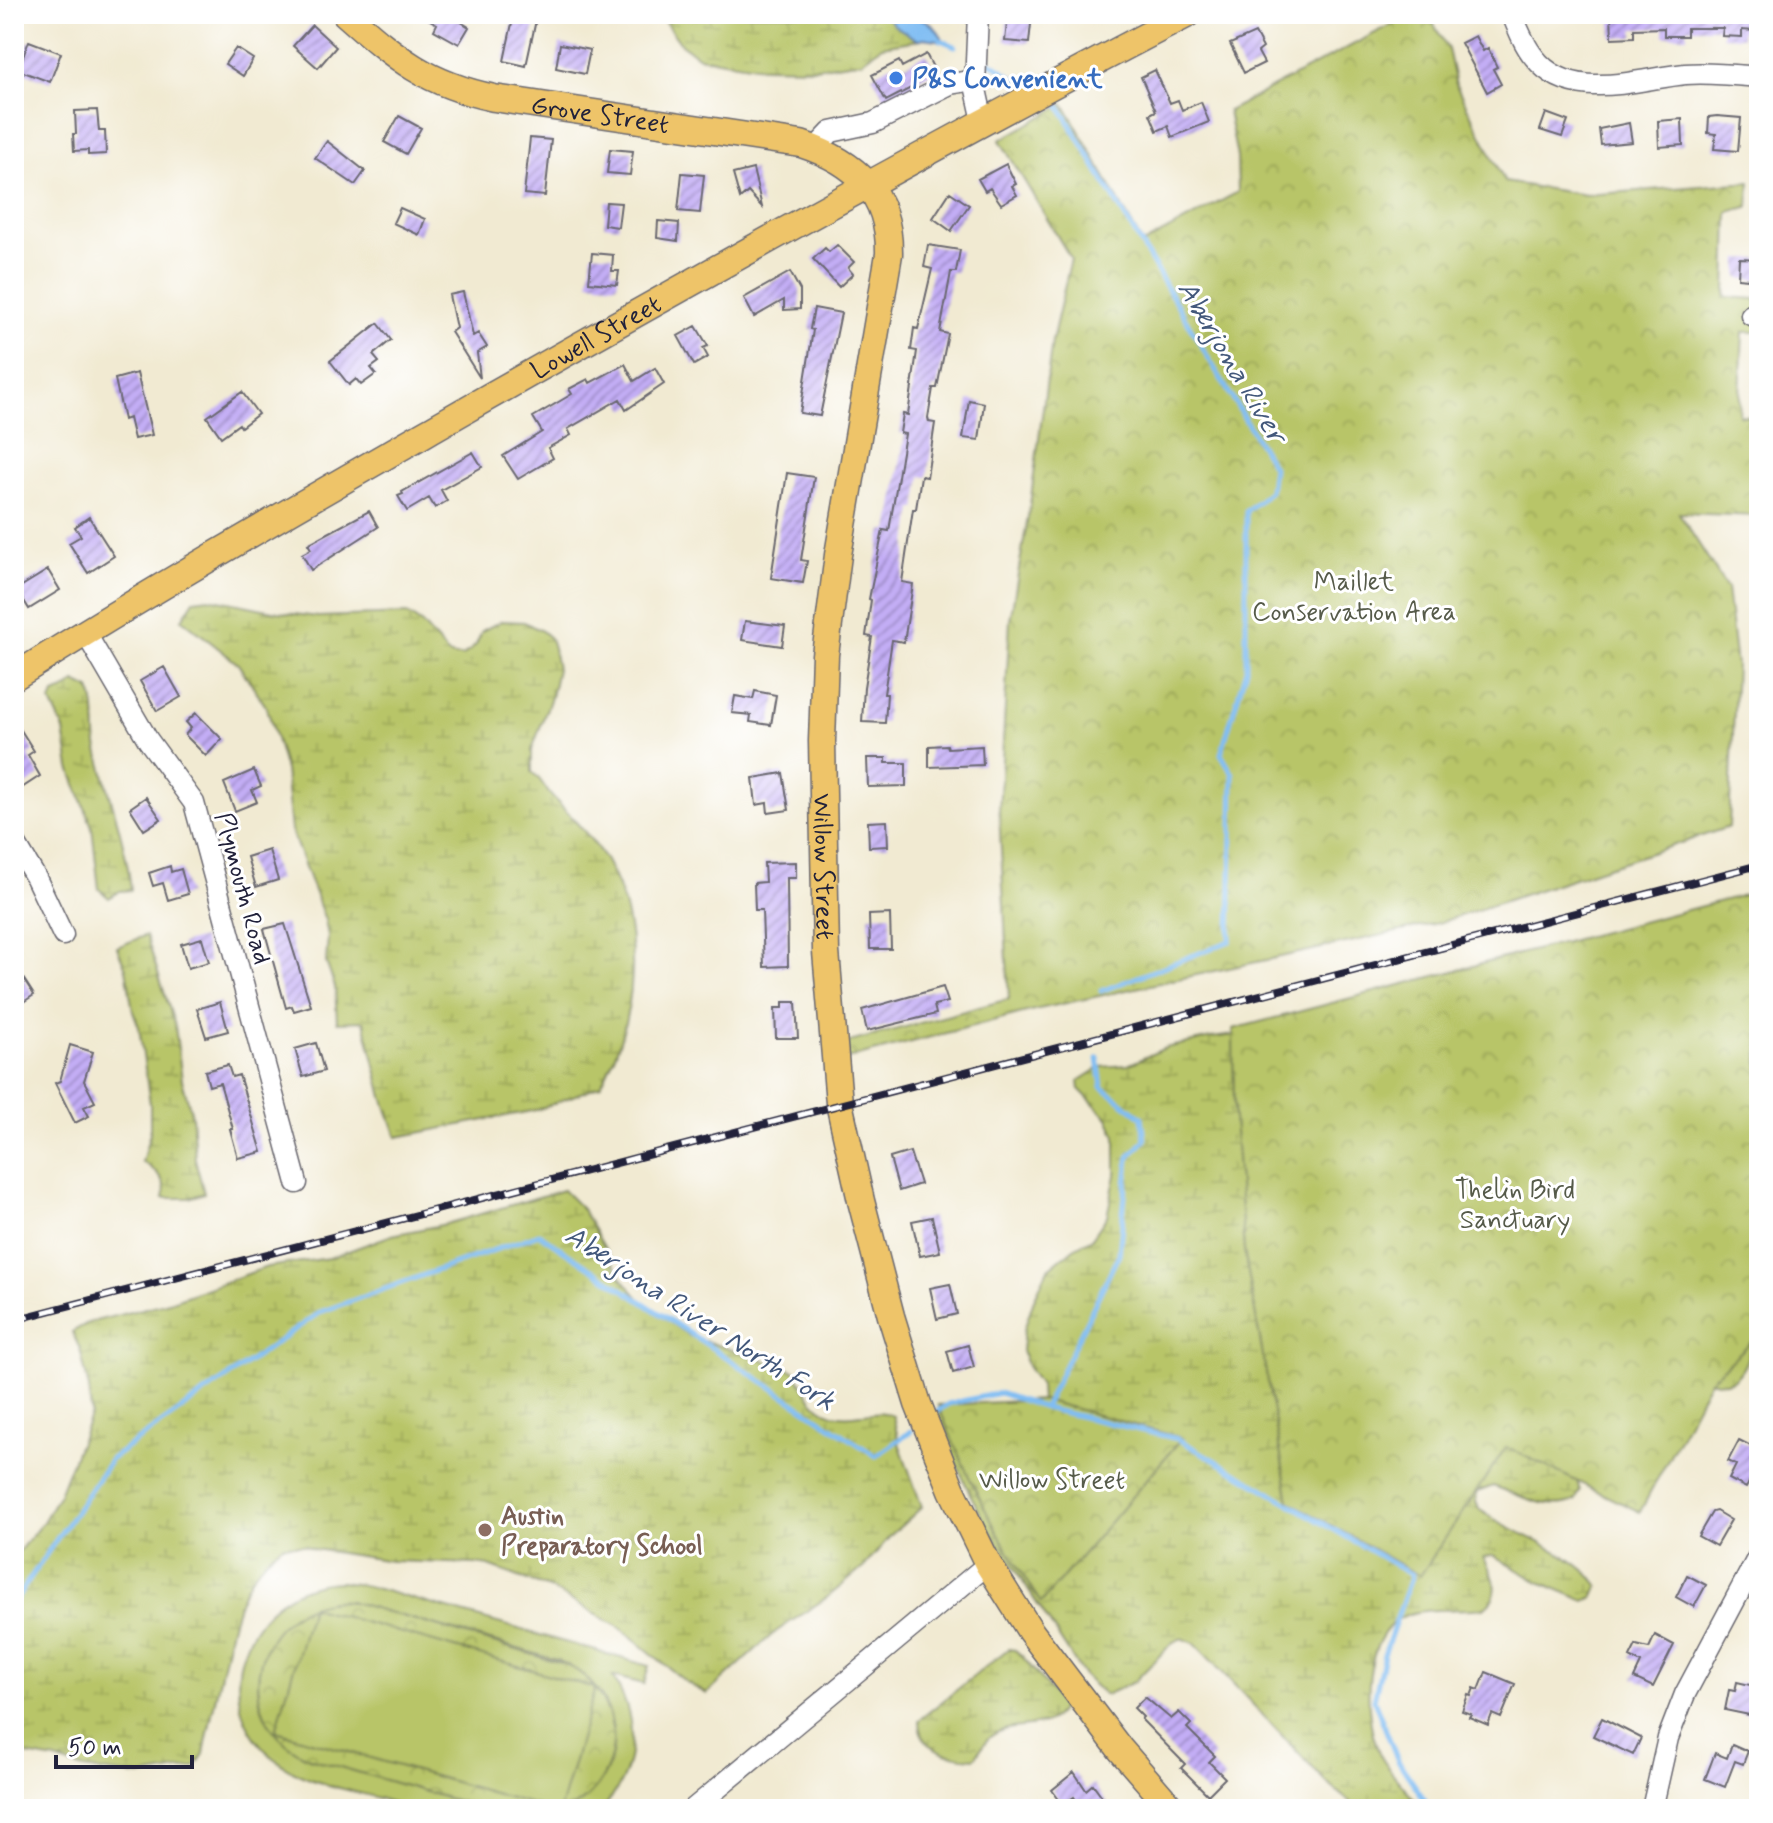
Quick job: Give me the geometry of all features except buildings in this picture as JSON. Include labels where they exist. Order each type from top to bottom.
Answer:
[{"type":"main road","name":"Grove Street","points":[[346,14],[411,67],[457,89],[505,100],[781,139],[815,149],[840,162],[868,183]]},
{"type":"main road","name":"Lowell Street","points":[[14,677],[305,502],[868,183],[1188,14]]},
{"type":"main road","name":"Willow Street","points":[[868,183],[881,204],[887,223],[889,254],[838,555],[825,655],[823,699],[826,952],[839,1103],[861,1201],[918,1404],[952,1490],[988,1564],[1054,1662],[1143,1777],[1172,1809]]},
{"type":"street","points":[[978,14],[975,80],[983,121]]},
{"type":"street","points":[[1512,14],[1537,61],[1552,72],[1578,83],[1596,86],[1695,74],[1759,77]]},
{"type":"street","points":[[815,149],[831,132],[873,123],[950,84],[975,80]]},
{"type":"street","name":"Plymouth Road","points":[[85,632],[148,740],[194,803],[297,1183]]},
{"type":"street","points":[[14,841],[36,878],[63,935]]},
{"type":"street","points":[[1652,1809],[1664,1750],[1685,1694],[1759,1555]]},
{"type":"street","points":[[693,1809],[988,1564]]},
{"type":"green space","points":[[659,14],[885,14],[894,25],[918,40],[882,46],[862,61],[815,68],[762,67],[699,57],[681,44]]},
{"type":"green space","name":"Maillet Conservation Area","points":[[1411,14],[1428,14],[1448,49],[1456,85],[1505,182],[1586,195],[1750,182],[1748,207],[1728,212],[1726,297],[1756,299],[1759,308],[1759,332],[1743,332],[1739,415],[1759,417],[1759,516],[1679,513],[1727,588],[1736,665],[1729,827],[1438,923],[1034,1010],[847,1059],[846,1043],[1009,999],[999,812],[1010,620],[1030,505],[1052,341],[1071,259],[1000,140],[1064,104],[1143,244],[1238,192],[1237,157],[1228,111]]},
{"type":"green space","points":[[209,598],[318,617],[407,614],[422,624],[448,654],[454,656],[463,656],[476,645],[482,631],[501,621],[524,622],[550,638],[557,669],[551,697],[532,750],[532,772],[576,821],[606,861],[627,916],[631,944],[632,973],[623,1031],[601,1085],[537,1110],[397,1137],[383,1097],[364,1021],[337,1022],[335,987],[326,962],[328,936],[325,920],[291,830],[285,770],[267,708],[238,664],[182,619],[194,600]]},
{"type":"green space","points":[[75,682],[90,689],[93,696],[98,750],[129,872],[131,890],[120,891],[109,898],[99,889],[92,827],[70,768],[64,730],[51,702],[54,694]]},
{"type":"green space","name":"Thelin Bird Sanctuary","points":[[1759,891],[1759,1335],[1710,1380],[1640,1512],[1506,1447],[1420,1576],[1289,1501],[1244,1250],[1234,1118],[1233,1029]]},
{"type":"green space","points":[[146,935],[175,1026],[182,1080],[192,1115],[195,1159],[204,1193],[189,1198],[164,1198],[160,1177],[142,1162],[150,1133],[150,1104],[139,1027],[126,969],[117,947]]},
{"type":"green space","points":[[1253,1033],[1753,1337],[1748,1358],[1736,1377],[1725,1382],[1704,1380],[1574,1471],[1580,1491],[1575,1501],[1555,1505],[1544,1503],[1493,1486],[1477,1492],[1479,1509],[1573,1561],[1599,1586],[1593,1597],[1585,1601],[1535,1580],[1493,1555],[1484,1558],[1496,1590],[1484,1608],[1421,1611],[1404,1616],[1390,1626],[1373,1657],[1370,1676],[1373,1734],[1386,1764],[1423,1809],[1358,1809],[1326,1782],[1194,1643],[1182,1638],[1173,1642],[1134,1682],[1105,1695],[1084,1676],[992,1534],[970,1494],[934,1412],[945,1407],[1041,1402],[1040,1385],[1027,1366],[1022,1351],[1024,1330],[1034,1299],[1048,1269],[1092,1238],[1107,1216],[1116,1175],[1116,1136],[1108,1118],[1080,1090],[1079,1081],[1101,1067],[1128,1065],[1165,1048]]},
{"type":"green space","points":[[563,1190],[582,1209],[622,1278],[645,1305],[690,1336],[795,1371],[813,1401],[828,1412],[848,1416],[882,1412],[893,1416],[899,1443],[922,1507],[891,1535],[864,1567],[829,1596],[774,1633],[707,1694],[687,1683],[622,1629],[549,1588],[489,1566],[391,1561],[304,1545],[283,1545],[256,1571],[240,1600],[204,1754],[195,1767],[145,1776],[129,1775],[83,1769],[56,1760],[14,1753],[14,1557],[43,1522],[59,1494],[91,1414],[80,1349],[72,1332],[88,1323],[169,1302],[267,1267],[329,1258],[392,1235],[446,1224]]},
{"type":"green space","name":"Willow Street","points":[[1043,1400],[1182,1438],[1041,1603],[984,1507],[938,1405]]},
{"type":"green space","points":[[341,1582],[367,1586],[649,1666],[644,1684],[612,1676],[627,1710],[631,1744],[623,1778],[602,1809],[570,1809],[591,1793],[605,1774],[612,1753],[613,1731],[608,1709],[596,1689],[579,1672],[557,1660],[349,1601],[316,1604],[290,1618],[272,1638],[261,1663],[258,1690],[265,1716],[282,1740],[309,1758],[485,1809],[409,1807],[311,1779],[276,1760],[253,1735],[241,1707],[238,1677],[245,1648],[259,1623],[280,1602],[308,1587]]},
{"type":"green space","points":[[332,1601],[354,1602],[571,1666],[596,1690],[611,1721],[612,1754],[597,1786],[588,1797],[569,1809],[484,1809],[329,1766],[288,1746],[272,1729],[262,1709],[258,1687],[260,1664],[269,1640],[286,1621],[307,1608]]},
{"type":"green space","points":[[311,1607],[595,1688],[560,1809],[549,1809],[276,1731]]},
{"type":"green space","points":[[1008,1649],[1022,1656],[1060,1702],[1061,1709],[1055,1717],[1038,1725],[999,1732],[988,1739],[975,1758],[956,1756],[930,1745],[920,1730],[919,1720]]},
{"type":"water","points":[[885,14],[927,21],[944,41],[918,40],[894,25]]},
{"type":"waterway","name":"Aberjona River","points":[[941,40],[955,46]]},
{"type":"waterway","name":"Aberjona River","points":[[984,58],[1019,81]]},
{"type":"waterway","name":"Aberjona River","points":[[1059,105],[1273,467],[1270,491],[1246,511],[1246,669],[1221,754],[1233,774],[1230,941],[1101,991]]},
{"type":"waterway","name":"Aberjona River","points":[[1044,1408],[1119,1254],[1129,1157],[1145,1140],[1142,1117],[1102,1087],[1098,1058]]},
{"type":"waterway","name":"Aberjona River North Fork","points":[[14,1602],[111,1459],[320,1312],[539,1234],[876,1456],[911,1431]]},
{"type":"waterway","points":[[938,1411],[948,1404],[999,1393],[1044,1408],[1178,1439],[1412,1575],[1384,1655],[1374,1700],[1398,1761],[1431,1809]]},
{"type":"railway","points":[[14,1320],[1759,865]]},
{"type":"place","name":"P&S Convenient","points":[[896,78]]},
{"type":"place","name":"Austin Preparatory School","points":[[485,1530]]}]
